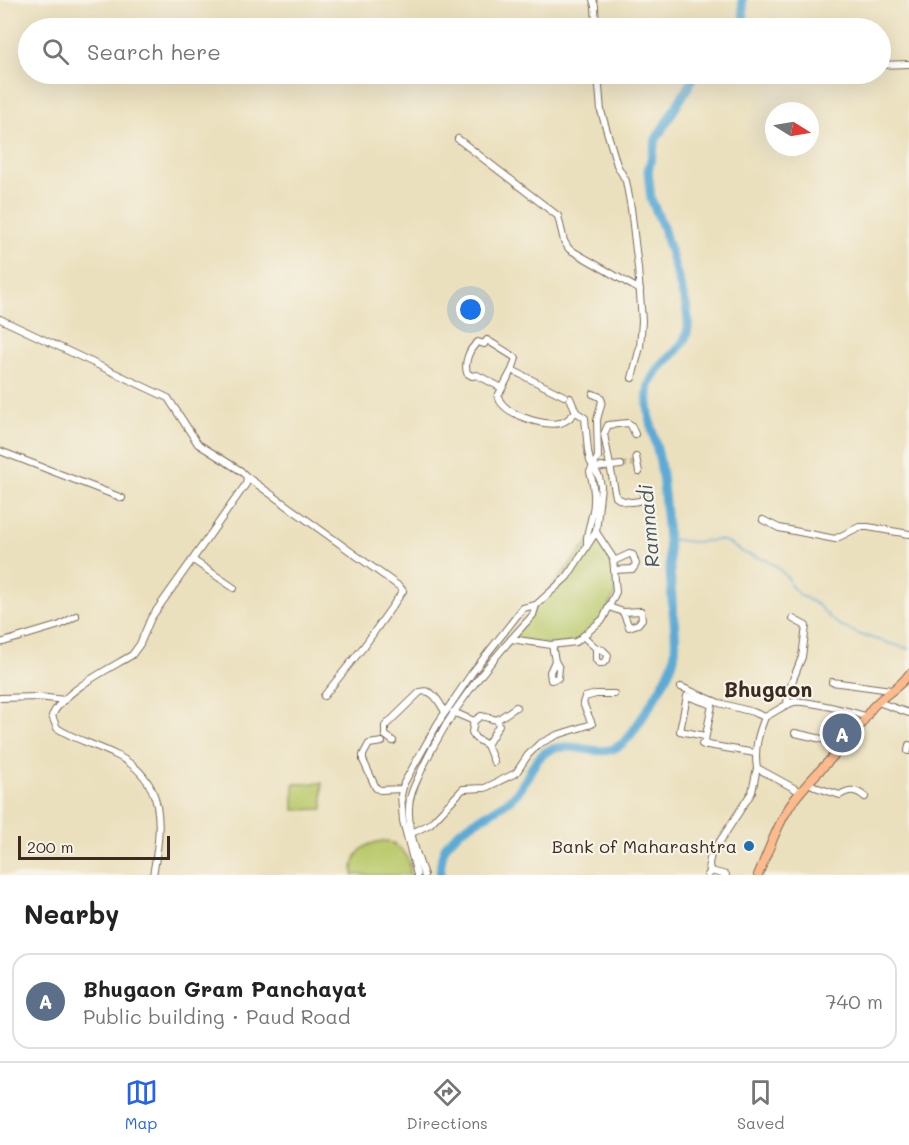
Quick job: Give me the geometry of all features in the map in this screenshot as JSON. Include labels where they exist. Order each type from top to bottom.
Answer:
[{"type":"main road","points":[[758,875],[787,811],[801,792],[878,702],[909,674]]},
{"type":"street","points":[[593,0],[596,6],[596,18]]},
{"type":"street","points":[[891,65],[909,64]]},
{"type":"street","points":[[599,84],[601,111],[617,165],[626,181],[631,208],[642,321],[632,378]]},
{"type":"street","points":[[458,139],[558,216],[564,241],[569,249],[640,290]]},
{"type":"street","points":[[0,319],[168,398],[198,444],[242,471],[247,477],[400,587],[403,591],[365,645],[324,696]]},
{"type":"street","points":[[502,388],[477,375],[472,376],[467,373],[467,360],[473,346],[478,342],[484,344],[487,340],[516,358],[512,370],[498,396],[500,402],[528,420],[539,423],[567,421],[576,412]]},
{"type":"street","points":[[424,875],[414,852],[412,833],[405,808],[445,724],[476,681],[532,615],[536,605],[567,577],[596,532],[601,486],[600,477],[588,451],[585,418],[576,412],[567,397],[512,370]]},
{"type":"street","points":[[587,544],[586,531],[592,516],[594,499],[594,484],[590,472],[598,457],[597,420],[602,401],[600,397],[593,394]]},
{"type":"street","points":[[635,434],[628,423],[608,425],[604,434],[616,497],[627,502],[638,502],[643,500],[643,492]]},
{"type":"street","points":[[0,451],[122,498]]},
{"type":"street","points":[[636,457],[639,472]]},
{"type":"street","points":[[594,466],[621,465]]},
{"type":"street","points":[[153,875],[158,842],[158,818],[153,789],[147,778],[118,756],[57,728],[52,716],[65,700],[95,676],[132,655],[140,644],[151,618],[246,484],[247,477]]},
{"type":"street","points":[[763,520],[779,528],[835,539],[859,527],[909,534]]},
{"type":"street","points":[[511,639],[552,645],[576,642],[603,619],[616,592],[614,561],[596,532]]},
{"type":"street","points":[[614,561],[633,555],[636,564],[633,569],[614,570]]},
{"type":"street","points":[[193,560],[234,588]]},
{"type":"street","points":[[417,875],[402,789],[446,712],[472,673],[523,608],[536,605]]},
{"type":"street","points":[[609,607],[623,612]]},
{"type":"street","points":[[0,643],[60,625],[76,616]]},
{"type":"street","points":[[787,705],[788,692],[802,657],[806,626],[793,619]]},
{"type":"street","points":[[583,636],[596,648]]},
{"type":"street","points":[[552,645],[555,661]]},
{"type":"street","points":[[832,682],[891,690]]},
{"type":"street","points":[[681,687],[720,704],[753,711],[765,717]]},
{"type":"street","points":[[393,741],[385,735],[385,726],[420,692],[424,690],[432,693],[446,712]]},
{"type":"street","points":[[412,833],[430,824],[464,789],[485,788],[516,773],[528,754],[538,744],[557,735],[592,724],[583,703],[585,697],[596,694],[614,694]]},
{"type":"street","points":[[705,736],[680,731],[687,696],[712,705],[705,736],[702,744],[755,753]]},
{"type":"street","points":[[0,698],[38,697],[65,700]]},
{"type":"street","points":[[726,875],[719,872],[709,874],[709,863],[711,855],[752,792],[757,768],[755,753],[758,735],[765,717],[797,701],[854,712],[867,717]]},
{"type":"street","points":[[878,702],[909,713]]},
{"type":"street","points":[[494,762],[487,745],[475,738],[472,732],[474,721],[481,716],[497,720],[516,707]]},
{"type":"street","points":[[453,712],[474,721]]},
{"type":"street","points":[[487,745],[499,725],[497,720]]},
{"type":"street","points":[[795,733],[844,744]]},
{"type":"street","points":[[382,742],[369,744],[363,760],[376,788],[380,790],[402,789]]},
{"type":"street","points":[[757,768],[801,792]]},
{"type":"street","points":[[809,783],[840,795],[847,791],[858,791],[865,797]]},
{"type":"green space","points":[[596,532],[613,558],[616,592],[603,619],[576,642],[551,645],[511,639]]},
{"type":"green space","points":[[322,783],[323,809],[294,810],[294,784]]},
{"type":"green space","points":[[383,841],[395,845],[404,852],[409,862],[410,875],[353,875],[354,862],[360,851],[370,844]]},
{"type":"waterway","name":"Ramnadi","points":[[742,0],[744,18]]},
{"type":"waterway","name":"Ramnadi","points":[[440,875],[443,853],[450,841],[465,827],[509,801],[536,762],[546,752],[562,747],[611,750],[629,737],[672,665],[675,636],[666,517],[661,468],[650,421],[648,392],[655,374],[685,338],[688,322],[686,305],[663,227],[651,199],[648,171],[656,139],[690,84]]},
{"type":"waterway","points":[[668,539],[727,542],[744,553],[776,566],[800,595],[818,605],[841,626],[861,635],[909,649]]},
{"type":"tunnel","points":[[621,465],[637,463]]},
{"type":"place","name":"Bhugaon Gram Panchayat","points":[[842,733]]},
{"type":"place","name":"Bank of Maharashtra","points":[[749,846]]},
{"type":"district","name":"Bhugaon","points":[[768,688]]}]
